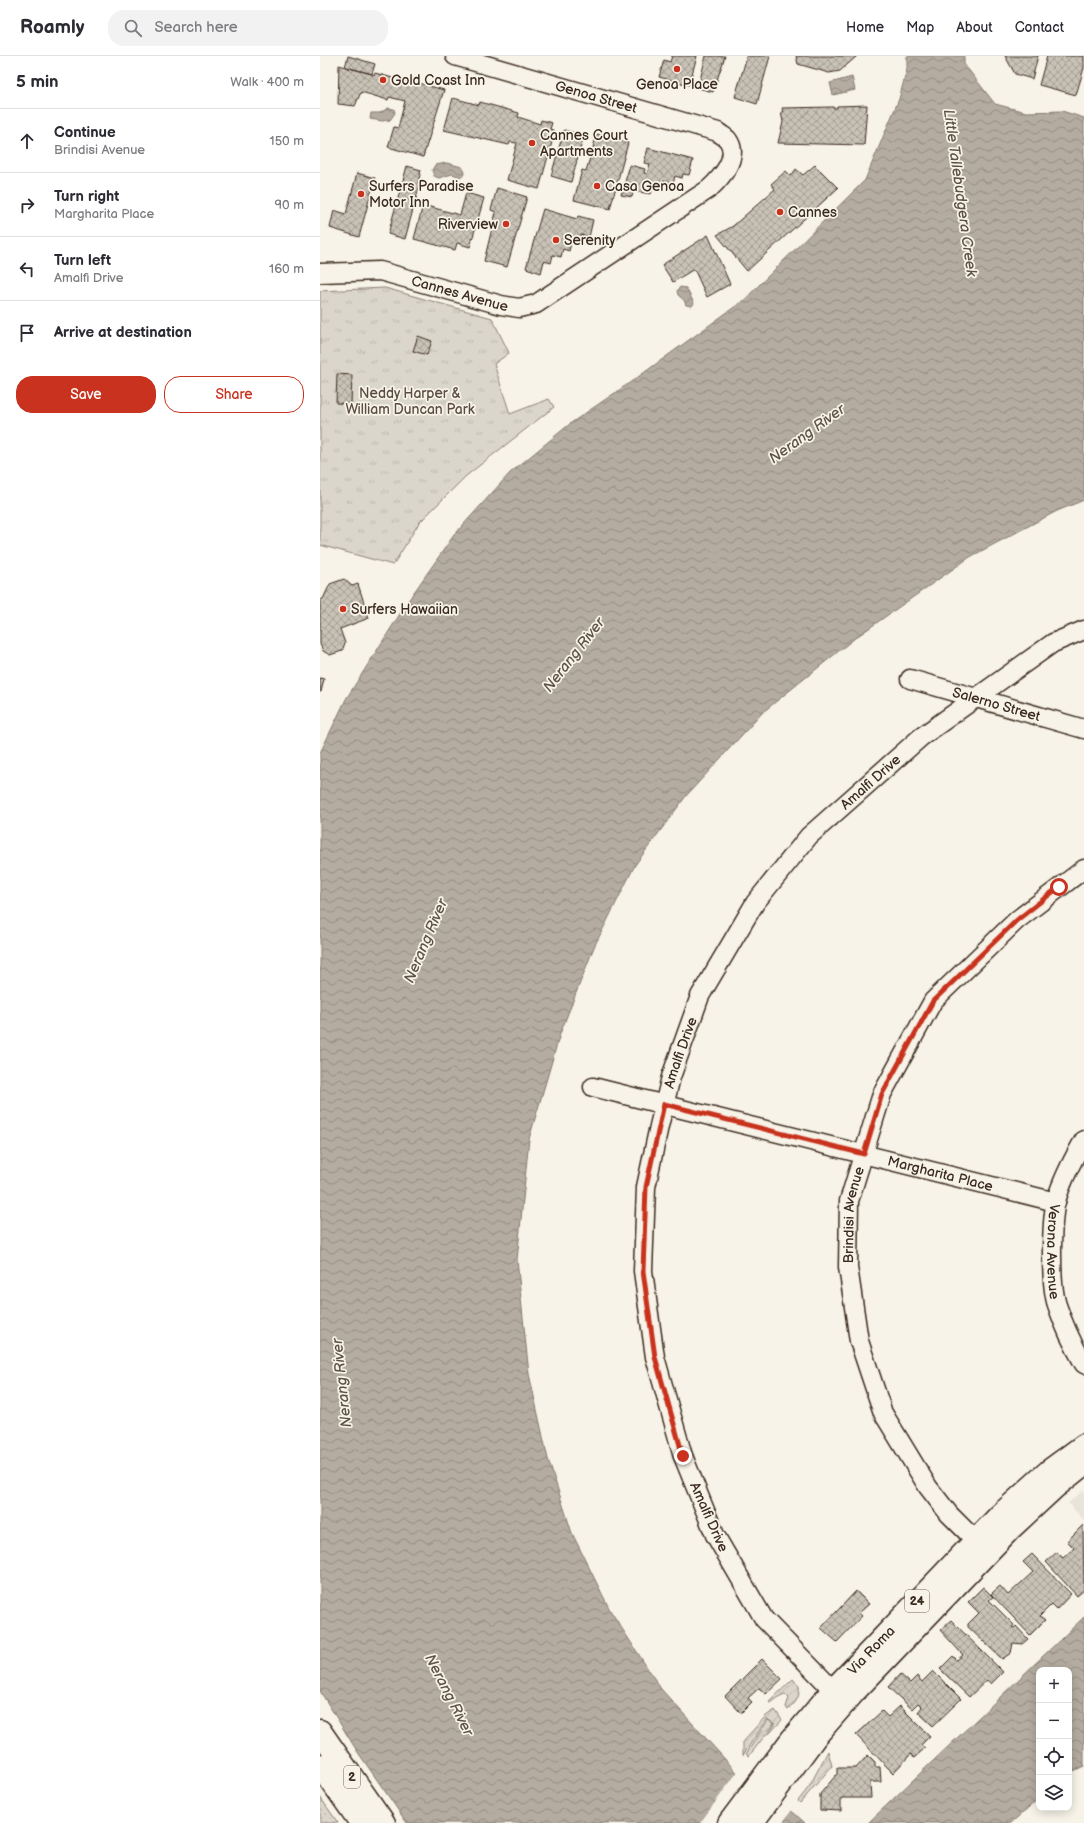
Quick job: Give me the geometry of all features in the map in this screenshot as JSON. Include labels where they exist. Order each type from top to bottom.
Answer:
[{"type":"main road","name":"Via Roma","points":[[752,1823],[773,1779],[807,1721],[833,1690],[975,1540],[1050,1470],[1084,1445]]},
{"type":"main road","name":"Via Roma","points":[[729,1823],[773,1779],[978,1561],[1031,1508],[1084,1464]]},
{"type":"main road","name":"2","points":[[320,1732],[384,1823]]},
{"type":"main road","name":"2","points":[[320,1765],[361,1823]]},
{"type":"street","name":"Genoa Street","points":[[455,56],[718,132],[728,139],[731,147]]},
{"type":"street","name":"Cannes Avenue","points":[[320,273],[365,270],[380,271],[501,305],[526,307],[545,298],[710,189],[722,177],[728,165],[731,147]]},
{"type":"street","name":"Amalfi Drive","points":[[833,1690],[764,1619],[715,1535],[681,1449],[655,1357],[643,1271],[646,1187],[664,1104],[680,1049],[700,996],[755,903],[809,836],[921,737],[974,697],[1053,643],[1084,630]]},
{"type":"street","name":"Salerno Street","points":[[910,679],[1084,729]]},
{"type":"street","name":"Brindisi Avenue","points":[[975,1540],[949,1514],[928,1487],[883,1413],[859,1341],[848,1267],[849,1201],[882,1094],[933,1001],[1017,920],[1084,869]]},
{"type":"street","name":"Margharita Place","points":[[593,1086],[1056,1202]]},
{"type":"street","name":"Verona Avenue","points":[[1084,1140],[1070,1164],[1056,1202],[1052,1255],[1056,1304],[1071,1342],[1084,1364]]},
{"type":"shaded area","points":[[1084,1490],[1084,1520],[1068,1503]]},
{"type":"green space","name":"Neddy Harper & William Duncan Park","points":[[385,288],[492,318],[509,353],[494,364],[510,414],[549,399],[554,407],[466,476],[419,523],[393,565],[320,545],[320,291]]},
{"type":"green space","points":[[793,1679],[799,1686],[799,1694],[795,1702],[788,1710],[786,1707],[789,1698],[785,1694],[771,1703],[769,1702]]},
{"type":"green space","points":[[775,1710],[782,1720],[768,1735],[775,1724],[767,1719],[743,1755],[743,1741],[766,1716]]},
{"type":"green space","points":[[768,1720],[774,1724],[749,1756],[746,1754]]},
{"type":"green space","points":[[828,1751],[832,1766],[800,1803],[798,1801],[809,1787]]},
{"type":"green space","points":[[320,1797],[338,1823],[320,1823]]},
{"type":"water","points":[[907,56],[964,56],[964,64],[995,104],[1026,112],[1062,111],[1084,118],[1084,500],[1057,511],[970,557],[855,638],[763,712],[686,796],[635,865],[594,947],[560,1034],[529,1139],[517,1260],[529,1374],[548,1459],[572,1533],[610,1610],[661,1689],[743,1779],[794,1813],[805,1823],[407,1823],[357,1751],[320,1691],[320,753],[346,699],[412,595],[454,535],[510,473],[571,423],[638,377],[744,300],[865,180],[899,99],[907,69]]},
{"type":"water","points":[[852,77],[855,90],[833,95],[830,83]]},
{"type":"water","points":[[388,108],[394,109],[395,113],[390,120],[382,121],[370,119],[371,113],[380,113]]},
{"type":"water","points":[[447,163],[462,167],[465,172],[462,177],[452,174],[439,178],[434,176],[432,170],[435,165]]},
{"type":"water","points":[[680,287],[686,288],[694,303],[692,306],[686,305],[684,300],[678,295],[677,291]]},
{"type":"water","points":[[1084,1617],[1084,1766],[1072,1772],[1072,1667],[1036,1667],[1036,1801],[1011,1823],[868,1823]]},
{"type":"pier","points":[[739,1770],[744,1777],[792,1810],[782,1823],[700,1823]]},
{"type":"building","points":[[348,56],[375,64],[372,74],[345,67]]},
{"type":"building","name":"Genoa Place","points":[[672,56],[697,56],[689,85],[659,77],[664,60],[670,62]]},
{"type":"building","points":[[706,56],[725,56],[713,92],[698,88]]},
{"type":"building","points":[[747,56],[770,56],[757,104],[735,97]]},
{"type":"building","points":[[796,56],[857,56],[840,71],[829,73],[798,64]]},
{"type":"building","points":[[1005,56],[1038,56],[1032,79],[1015,74]]},
{"type":"building","points":[[1047,56],[1084,56],[1084,68],[1076,95],[1039,85]]},
{"type":"building","name":"Gold Coast Inn","points":[[339,65],[374,75],[375,73],[407,82],[408,80],[444,90],[423,157],[388,147],[394,127],[398,128],[405,101],[389,97],[388,100],[361,92],[355,106],[338,104]]},
{"type":"building","name":"Cannes Court Apartments","points":[[453,98],[479,105],[480,102],[519,113],[518,117],[540,124],[541,120],[552,123],[550,129],[555,131],[539,189],[507,180],[517,143],[510,142],[509,145],[444,130]]},
{"type":"building","points":[[867,105],[864,145],[778,143],[783,122],[781,112],[783,112],[782,108],[837,108],[837,106]]},
{"type":"building","points":[[564,130],[584,135],[571,182],[551,176]]},
{"type":"building","name":"Casa Genoa","points":[[597,134],[628,143],[610,209],[574,200],[582,170],[586,171]]},
{"type":"building","points":[[648,148],[693,160],[689,175],[683,174],[682,178],[675,176],[673,184],[664,181],[662,189],[653,187],[651,194],[633,191],[632,197],[621,195],[630,165],[645,169],[644,173],[647,174],[650,164],[644,163]]},
{"type":"building","name":"Cannes","points":[[815,165],[838,188],[747,271],[717,235],[733,226],[775,189],[771,184],[786,171],[791,176],[796,169],[803,175]]},
{"type":"building","points":[[407,166],[421,170],[418,183],[420,184],[405,239],[388,234]]},
{"type":"building","name":"Surfers Paradise Motor Inn","points":[[357,173],[375,178],[359,237],[330,228],[334,210],[346,214]]},
{"type":"building","name":"Riverview","points":[[497,188],[527,197],[507,267],[484,261],[496,212],[491,210]]},
{"type":"building","points":[[466,193],[484,198],[470,247],[457,243],[455,250],[414,239],[423,205],[460,215]]},
{"type":"building","name":"Serenity","points":[[543,209],[577,219],[578,216],[593,220],[589,237],[581,235],[578,245],[571,243],[569,251],[563,249],[561,257],[553,255],[551,263],[544,261],[541,273],[526,268]]},
{"type":"building","points":[[708,235],[730,284],[707,297],[694,269],[673,282],[662,265]]},
{"type":"building","points":[[418,336],[432,341],[427,355],[413,351]]},
{"type":"building","points":[[337,374],[352,375],[351,404],[336,403]]},
{"type":"building","name":"Surfers Hawaiian","points":[[344,579],[352,586],[358,584],[369,618],[340,629],[345,643],[342,651],[330,655],[323,651],[320,644],[320,600],[323,599],[330,584]]},
{"type":"building","points":[[320,678],[324,679],[321,692],[320,692]]},
{"type":"building","points":[[1083,1525],[1084,1590],[1077,1596],[1046,1562],[1057,1552],[1063,1558],[1074,1548],[1067,1541]]},
{"type":"building","points":[[1032,1554],[1071,1594],[1057,1609],[1052,1604],[1040,1616],[1045,1620],[1030,1635],[991,1594],[1000,1586],[1008,1595],[1033,1572],[1023,1562]]},
{"type":"building","points":[[983,1587],[993,1597],[989,1600],[1014,1625],[1012,1627],[1014,1628],[1016,1626],[1028,1639],[1022,1644],[1013,1643],[1011,1653],[1002,1659],[968,1627],[968,1624],[979,1613],[968,1602]]},
{"type":"building","points":[[856,1591],[869,1604],[859,1613],[862,1616],[837,1642],[821,1628]]},
{"type":"building","points":[[951,1620],[1003,1672],[991,1684],[987,1680],[969,1697],[940,1669],[953,1656],[957,1660],[963,1655],[940,1630]]},
{"type":"building","points":[[762,1659],[782,1679],[766,1694],[759,1688],[748,1698],[752,1702],[741,1713],[725,1696]]},
{"type":"building","points":[[933,1671],[961,1699],[933,1726],[918,1712],[922,1707],[918,1703],[912,1709],[888,1687],[900,1674],[910,1683],[917,1676],[922,1682]]},
{"type":"building","points":[[900,1706],[930,1736],[921,1745],[925,1748],[914,1758],[911,1754],[893,1773],[856,1735],[882,1711],[888,1717]]},
{"type":"building","points":[[868,1755],[875,1762],[875,1767],[880,1767],[881,1782],[870,1782],[871,1798],[841,1798],[841,1811],[820,1810],[820,1794],[837,1774],[837,1768],[856,1768]]},
{"type":"place","name":"Genoa Place","points":[[677,69]]},
{"type":"place","name":"Gold Coast Inn","points":[[383,80]]},
{"type":"place","name":"Cannes Court Apartments","points":[[532,143]]},
{"type":"place","name":"Casa Genoa","points":[[597,186]]},
{"type":"place","name":"Surfers Paradise Motor Inn","points":[[361,194]]},
{"type":"place","name":"Cannes","points":[[780,212]]},
{"type":"place","name":"Riverview","points":[[506,224]]},
{"type":"place","name":"Serenity","points":[[556,240]]},
{"type":"place","name":"Surfers Hawaiian","points":[[343,609]]},
{"type":"route","points":[[683,1456],[655,1357],[643,1271],[646,1187],[664,1104],[864,1154],[882,1094],[933,1001],[1017,920],[1059,887]]},
{"type":"water label","name":"Little Tallebudgera Creek","points":[[960,193]]},
{"type":"water label","name":"Nerang River","points":[[807,434]]},
{"type":"water label","name":"Nerang River","points":[[574,655]]},
{"type":"water label","name":"Nerang River","points":[[426,941]]},
{"type":"water label","name":"Nerang River","points":[[342,1383]]},
{"type":"water label","name":"Nerang River","points":[[449,1695]]}]
